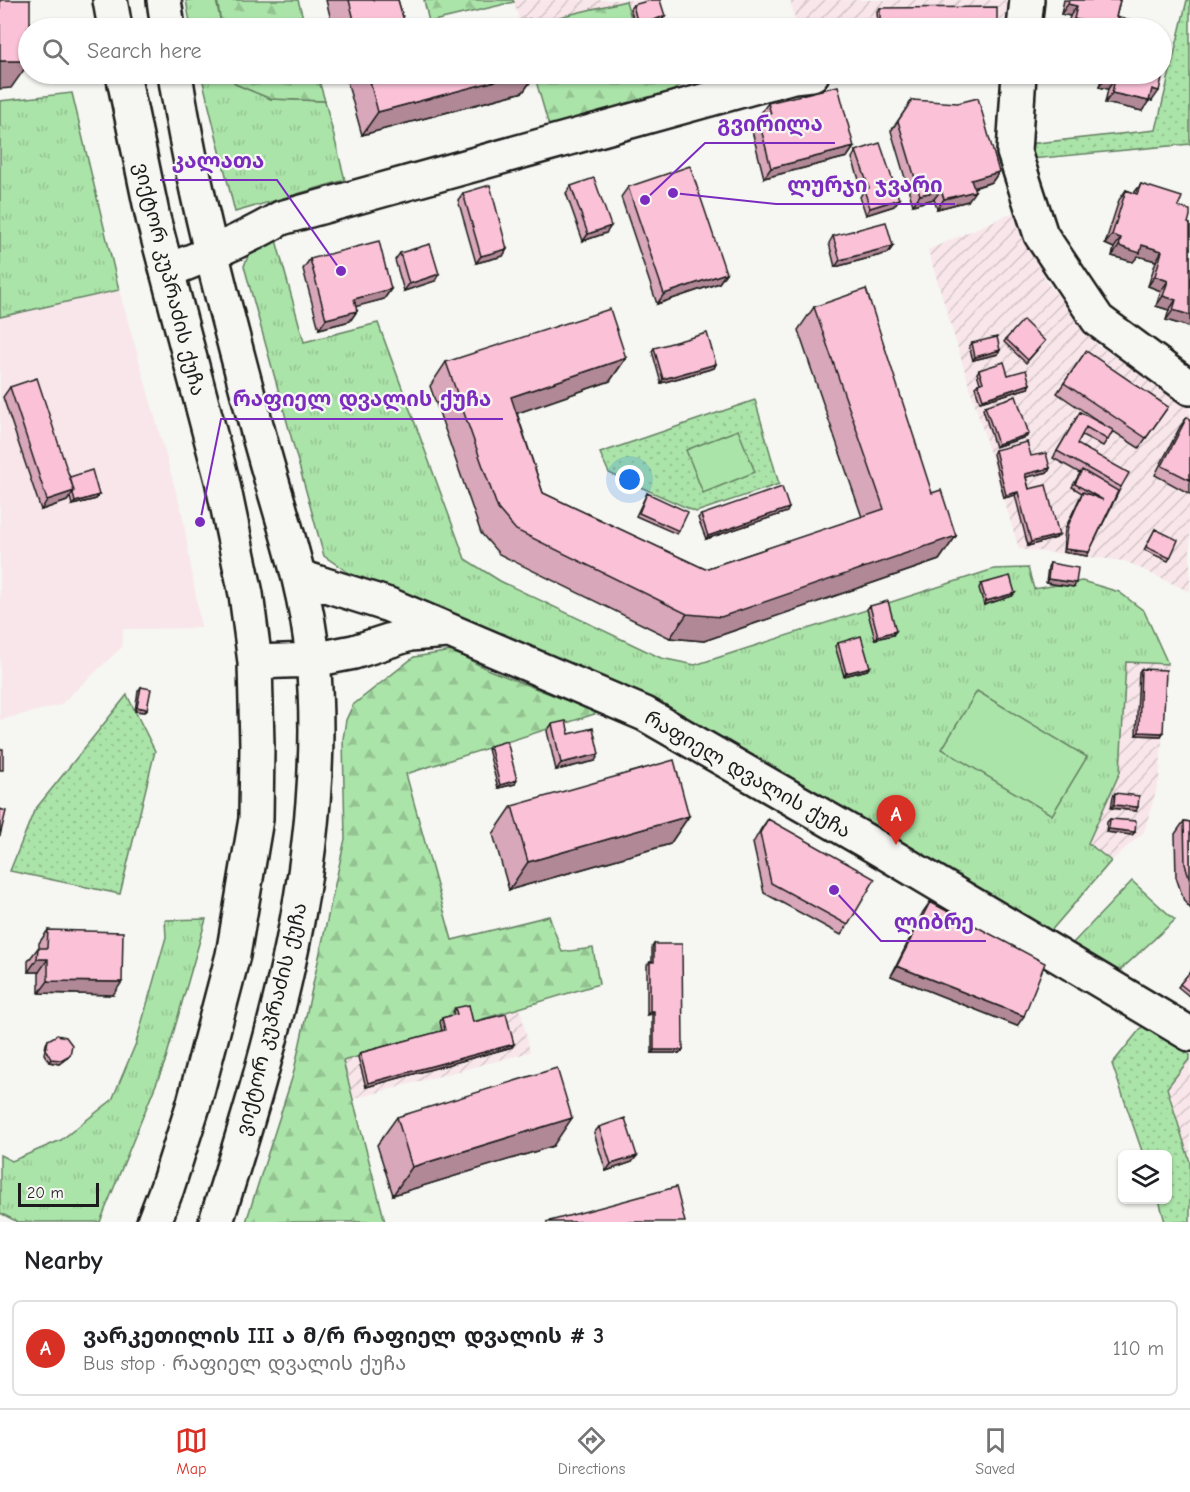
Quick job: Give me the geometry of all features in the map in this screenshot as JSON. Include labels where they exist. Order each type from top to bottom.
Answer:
[{"type":"main road","points":[[110,0],[113,18]]},
{"type":"main road","points":[[164,0],[167,18]]},
{"type":"main road","points":[[1025,18],[1027,0]]},
{"type":"main road","name":"ვიქტორ კუპრაძის ქუჩა","points":[[125,84],[153,218],[222,480],[246,594],[255,662],[256,819],[243,901],[233,955],[215,1028],[194,1103],[154,1222]]},
{"type":"main road","name":"ვიქტორ კუპრაძის ქუჩა","points":[[177,84],[211,255],[260,440],[300,577],[313,660],[314,795],[309,846],[293,945],[250,1112],[216,1222]]},
{"type":"main road","points":[[166,271],[211,255],[255,234],[280,218],[764,84]]},
{"type":"main road","points":[[1018,84],[1014,152],[1041,235],[1098,320],[1190,388]]},
{"type":"main road","name":"რაფიელ დვალის ქუჩა","points":[[300,577],[389,605],[645,714],[881,849],[1190,1035]]},
{"type":"main road","name":"რაფიელ დვალის ქუჩა","points":[[255,662],[313,660],[354,652],[410,634],[448,631]]},
{"type":"shaded area","points":[[513,0],[660,0],[664,18],[631,18],[627,1],[555,18],[519,18]]},
{"type":"shaded area","points":[[790,0],[1008,0],[1005,18],[794,18]]},
{"type":"shaded area","points":[[1014,212],[1046,281],[1098,346],[1190,405],[1190,592],[1125,561],[1019,549],[928,250]]},
{"type":"shaded area","points":[[119,290],[182,513],[201,628],[123,629],[122,647],[60,705],[0,720],[0,317]]},
{"type":"shaded area","points":[[1126,661],[1168,664],[1159,780],[1144,832],[1111,861],[1088,843],[1120,772]]},
{"type":"shaded area","points":[[520,1008],[530,1052],[353,1099],[343,1061]]},
{"type":"shaded area","points":[[1190,1058],[1190,1162],[1167,1088]]},
{"type":"green space","points":[[186,0],[216,0],[220,18],[189,18]]},
{"type":"green space","points":[[217,0],[298,0],[303,18],[220,18]]},
{"type":"green space","points":[[424,0],[513,0],[514,2],[446,18],[428,18]]},
{"type":"green space","points":[[1187,0],[1190,0],[1190,144],[1031,159],[1028,144],[1156,130],[1167,84],[1172,84],[1172,63]]},
{"type":"green space","points":[[626,1],[631,18],[555,18]]},
{"type":"green space","points":[[203,84],[235,84],[271,99],[325,101],[345,180],[235,212]]},
{"type":"green space","points":[[235,84],[320,84],[325,101],[271,99]]},
{"type":"green space","points":[[537,84],[682,84],[668,94],[549,126]]},
{"type":"green space","points":[[72,93],[119,290],[0,317],[0,101]]},
{"type":"green space","points":[[276,240],[304,342],[378,323],[465,559],[500,581],[661,658],[695,665],[994,569],[1028,568],[1034,589],[1082,581],[1119,592],[1144,611],[1168,664],[1126,662],[1120,772],[1088,843],[1111,861],[1049,933],[358,579],[324,556],[244,266],[251,249]]},
{"type":"green space","points":[[755,400],[779,484],[696,512],[609,473],[600,453]]},
{"type":"green space","points":[[738,430],[755,472],[703,493],[686,450]]},
{"type":"green space","points":[[452,651],[489,670],[598,713],[406,774],[452,940],[549,916],[562,952],[593,948],[599,984],[343,1061],[385,1222],[246,1222],[293,1075],[345,839],[343,739],[346,720],[353,705],[414,657]]},
{"type":"green space","points":[[977,691],[1087,757],[1052,815],[942,749]]},
{"type":"green space","points":[[127,695],[155,751],[120,894],[10,871],[34,811]]},
{"type":"green space","points":[[1132,881],[1175,920],[1116,974],[1070,946]]},
{"type":"green space","points":[[206,919],[165,1062],[100,1222],[18,1222],[0,1213],[0,1155],[12,1161],[61,1140],[112,1100],[136,1043],[166,937],[165,920]]},
{"type":"green space","points":[[1145,1023],[1190,1055],[1167,1088],[1190,1162],[1190,1222],[1165,1222],[1160,1204],[1172,1204],[1172,1150],[1142,1150],[1112,1064]]},
{"type":"building","points":[[0,0],[30,0],[30,18],[18,18],[18,61],[0,61]]},
{"type":"building","points":[[349,0],[398,0],[403,18],[354,18]]},
{"type":"building","points":[[660,0],[665,16],[636,18],[633,5]]},
{"type":"building","points":[[1069,0],[1120,0],[1116,17],[1120,18],[1074,18],[1077,6],[1068,4]]},
{"type":"building","points":[[997,7],[997,18],[880,18],[880,8]]},
{"type":"building","points":[[371,84],[484,84],[378,112]]},
{"type":"building","points":[[1114,84],[1161,84],[1159,91],[1152,89],[1149,101],[1112,93]]},
{"type":"building","points":[[838,86],[854,147],[771,168],[758,117],[771,114],[768,103]]},
{"type":"building","points":[[978,98],[999,172],[971,180],[975,191],[944,199],[941,190],[920,195],[898,121],[912,100],[958,103]]},
{"type":"building","points":[[880,143],[899,199],[870,208],[864,190],[869,188],[856,151]]},
{"type":"building","points":[[690,166],[726,273],[664,294],[628,187]]},
{"type":"building","points":[[594,178],[611,226],[588,234],[571,186]]},
{"type":"building","points":[[1141,184],[1182,197],[1178,207],[1190,210],[1188,223],[1190,224],[1190,315],[1173,310],[1176,300],[1163,296],[1168,281],[1155,276],[1162,251],[1142,245],[1140,253],[1119,246],[1121,238],[1112,235],[1126,190],[1137,194]]},
{"type":"building","points":[[490,185],[507,249],[481,256],[463,193]]},
{"type":"building","points":[[886,222],[893,246],[840,260],[833,236]]},
{"type":"building","points":[[379,241],[391,289],[354,299],[357,311],[326,319],[310,259]]},
{"type":"building","points":[[430,244],[439,274],[409,284],[400,253]]},
{"type":"building","points":[[866,289],[932,493],[941,490],[956,536],[721,617],[687,614],[516,530],[498,509],[446,362],[610,309],[626,358],[511,397],[543,493],[705,569],[884,509],[814,307]]},
{"type":"building","points":[[1023,320],[1045,341],[1028,360],[1006,339]]},
{"type":"building","points":[[707,333],[716,364],[663,379],[654,348]]},
{"type":"building","points":[[997,337],[1000,350],[975,357],[972,343]]},
{"type":"building","points":[[1086,351],[1168,407],[1146,438],[1064,383]]},
{"type":"building","points":[[1004,362],[1008,375],[1026,370],[1030,384],[983,399],[978,384],[983,382],[979,370]]},
{"type":"building","points":[[37,378],[74,491],[47,500],[10,387]]},
{"type":"building","points":[[1016,396],[1029,434],[998,444],[985,406]]},
{"type":"building","points":[[1080,412],[1113,430],[1108,440],[1086,427],[1077,444],[1129,473],[1121,487],[1057,451]]},
{"type":"building","points":[[1187,417],[1190,419],[1190,480],[1162,466]]},
{"type":"building","points":[[1027,442],[1031,456],[1046,453],[1050,468],[1025,474],[1029,489],[1046,485],[1059,535],[1031,542],[1018,492],[1006,495],[995,450]]},
{"type":"building","points":[[92,470],[99,495],[75,502],[70,477]]},
{"type":"building","points":[[1082,470],[1118,491],[1089,552],[1065,549],[1068,526],[1083,492],[1103,500],[1075,484]]},
{"type":"building","points":[[782,487],[789,508],[708,536],[701,515]]},
{"type":"building","points":[[647,493],[688,512],[679,531],[639,513]]},
{"type":"building","points":[[1155,529],[1178,540],[1170,558],[1146,547]]},
{"type":"building","points":[[1050,563],[1078,568],[1076,583],[1048,579]]},
{"type":"building","points":[[1010,576],[1015,593],[986,601],[981,584]]},
{"type":"building","points":[[888,601],[896,631],[878,636],[870,606]]},
{"type":"building","points":[[861,636],[870,667],[846,673],[838,643]]},
{"type":"building","points":[[1141,669],[1166,670],[1163,733],[1139,732]]},
{"type":"building","points":[[141,687],[151,689],[147,709],[137,707]]},
{"type":"building","points":[[566,721],[569,734],[593,728],[599,754],[561,763],[552,724]]},
{"type":"building","points":[[507,741],[517,780],[500,785],[490,746]]},
{"type":"building","points":[[0,749],[3,749],[3,770],[0,770]]},
{"type":"building","points":[[674,760],[689,816],[528,862],[512,806]]},
{"type":"building","points":[[1115,793],[1139,796],[1138,807],[1114,805]]},
{"type":"building","points":[[0,809],[6,811],[0,836]]},
{"type":"building","points":[[768,819],[875,879],[848,925],[771,883],[760,833]]},
{"type":"building","points":[[1110,819],[1136,821],[1135,832],[1109,829]]},
{"type":"building","points":[[1184,821],[1190,822],[1190,880],[1185,864]]},
{"type":"building","points":[[930,902],[1045,963],[1024,1016],[897,966]]},
{"type":"building","points":[[48,930],[123,932],[122,982],[48,981],[48,959],[37,959],[38,948],[47,948]]},
{"type":"building","points":[[654,944],[682,944],[683,1050],[654,1050],[654,1011],[650,1011],[650,962],[654,962]]},
{"type":"building","points":[[1190,972],[1190,992],[1180,984]]},
{"type":"building","points":[[469,1005],[473,1022],[506,1014],[514,1044],[368,1083],[360,1053],[445,1030],[442,1018],[457,1014],[455,1008]]},
{"type":"building","points":[[57,1035],[66,1037],[72,1045],[70,1055],[61,1060],[51,1059],[46,1050],[48,1040]]},
{"type":"building","points":[[557,1068],[572,1118],[412,1167],[397,1117]]},
{"type":"building","points":[[625,1118],[637,1156],[611,1164],[599,1127]]},
{"type":"building","points":[[676,1187],[685,1222],[546,1222]]},
{"type":"place","name":"ლურჯი ჯვარი","points":[[673,193]]},
{"type":"place","name":"გვირილა","points":[[645,200]]},
{"type":"place","name":"კალათა","points":[[341,271]]},
{"type":"place","name":"რაფიელ დვალის ქუჩა","points":[[200,522]]},
{"type":"place","name":"ვარკეთილის III ა მ/რ რაფიელ დვალის # 3","points":[[896,845]]},
{"type":"place","name":"ლიბრე","points":[[834,890]]}]
